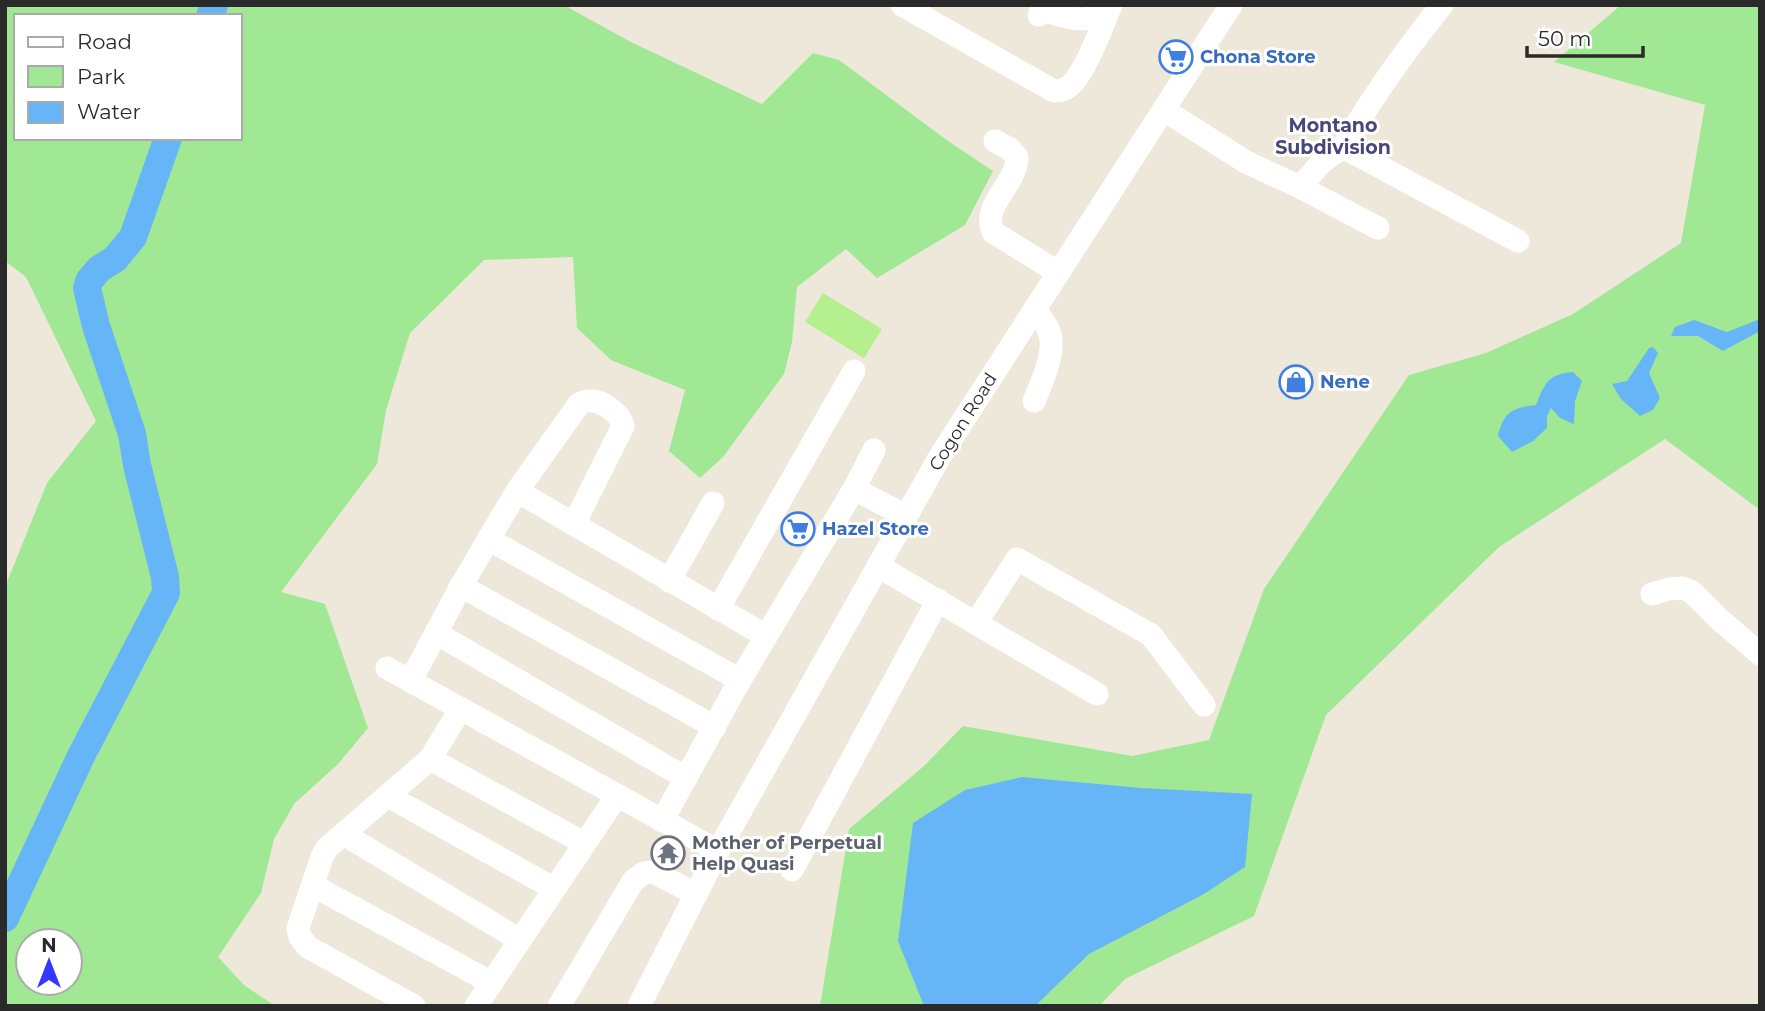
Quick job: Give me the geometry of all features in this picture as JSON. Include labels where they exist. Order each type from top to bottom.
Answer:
[{"type":"street","points":[[902,5],[1054,91],[1065,90],[1074,82],[1093,48],[1109,5]]},
{"type":"street","points":[[1039,15],[1045,11],[1081,20],[1093,18],[1109,5]]},
{"type":"street","name":"Cogon Road","points":[[639,1006],[718,851],[939,458],[1231,5]]},
{"type":"street","points":[[1300,187],[1322,162],[1343,147],[1403,52],[1442,5]]},
{"type":"street","points":[[1164,110],[1246,162],[1378,228]]},
{"type":"street","points":[[995,141],[1010,149],[1017,157],[1017,167],[992,210],[989,223],[993,232],[1059,273]]},
{"type":"street","points":[[1343,147],[1518,241]]},
{"type":"street","points":[[1034,401],[1046,370],[1052,341],[1049,330],[1035,309]]},
{"type":"street","points":[[718,609],[855,371]]},
{"type":"street","points":[[411,680],[461,586],[517,491],[579,404],[592,401],[611,408],[621,418],[623,426],[574,524]]},
{"type":"street","points":[[662,821],[740,680],[855,489],[874,450]]},
{"type":"street","points":[[855,489],[906,516]]},
{"type":"street","points":[[517,491],[766,636]]},
{"type":"street","points":[[669,581],[713,503]]},
{"type":"street","points":[[488,539],[740,680]]},
{"type":"street","points":[[976,623],[1017,559],[1151,635],[1204,705]]},
{"type":"street","points":[[878,566],[1097,694]]},
{"type":"street","points":[[461,586],[715,726]]},
{"type":"street","points":[[1652,594],[1683,588],[1692,592],[1760,654]]},
{"type":"street","points":[[792,870],[938,600]]},
{"type":"street","points":[[436,633],[685,778]]},
{"type":"street","points":[[387,668],[718,851]]},
{"type":"street","points":[[414,1006],[308,947],[300,937],[298,928],[327,848],[430,759],[460,710]]},
{"type":"street","points":[[430,759],[584,843]]},
{"type":"street","points":[[388,796],[554,888]]},
{"type":"street","points":[[477,1006],[616,797]]},
{"type":"street","points":[[345,835],[520,940]]},
{"type":"street","points":[[559,1006],[634,881],[644,873],[653,872],[696,894]]},
{"type":"street","points":[[314,886],[492,983]]},
{"type":"green space","points":[[5,5],[569,5],[569,8],[631,42],[762,104],[813,53],[839,60],[993,171],[965,225],[877,278],[846,249],[797,287],[792,342],[784,374],[723,457],[700,478],[669,451],[685,390],[611,360],[577,328],[573,257],[484,260],[410,333],[386,410],[377,464],[281,592],[325,604],[368,728],[338,764],[294,804],[274,839],[261,893],[218,957],[244,985],[275,1006],[5,1006],[5,587],[47,483],[96,421],[26,277],[5,261]]},
{"type":"green space","points":[[1621,5],[1760,5],[1760,510],[1665,439],[1499,547],[1326,715],[1254,916],[1125,979],[1099,1006],[820,1006],[849,829],[924,766],[963,726],[1132,756],[1209,740],[1264,589],[1409,375],[1486,353],[1573,314],[1681,243],[1705,105],[1554,62]]},
{"type":"green space","points":[[823,293],[882,329],[864,358],[805,322]]},
{"type":"water","points":[[1760,319],[1760,331],[1723,351],[1698,336],[1671,336],[1675,327],[1694,320],[1727,332]]},
{"type":"water","points":[[1653,347],[1658,353],[1649,373],[1660,398],[1653,410],[1640,416],[1621,399],[1612,384],[1627,381],[1649,348]]},
{"type":"water","points":[[1573,372],[1582,381],[1575,401],[1574,424],[1560,418],[1551,408],[1547,416],[1547,428],[1533,441],[1512,452],[1498,436],[1506,416],[1520,408],[1536,405],[1548,381],[1558,375]]},
{"type":"water","points":[[1022,777],[1141,788],[1252,794],[1245,867],[1204,894],[1089,954],[1035,1006],[924,1006],[898,941],[913,823],[965,790]]},
{"type":"waterway","points":[[211,14],[214,5]]},
{"type":"waterway","points":[[5,918],[81,756],[166,593],[165,577],[132,434],[96,326],[87,288],[99,269],[115,259],[133,237],[167,140]]},
{"type":"place","name":"Chona Store","points":[[1176,57]]},
{"type":"place","name":"Nene","points":[[1296,382]]},
{"type":"place","name":"Hazel Store","points":[[798,529]]},
{"type":"place","name":"Mother of Perpetual Help Quasi","points":[[668,853]]},
{"type":"district","name":"Montano Subdivision","points":[[1333,136]]}]
